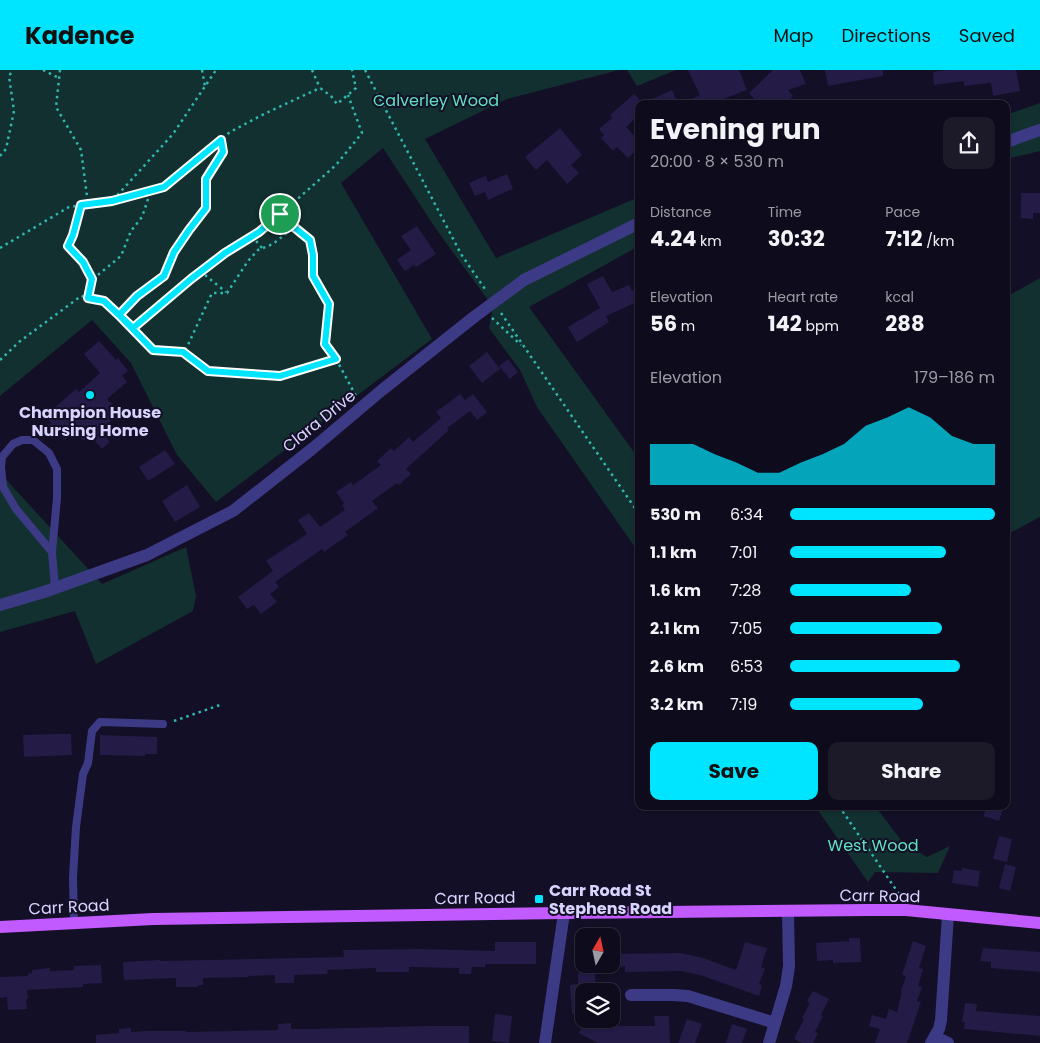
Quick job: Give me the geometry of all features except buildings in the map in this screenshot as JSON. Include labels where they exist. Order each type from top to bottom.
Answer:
[{"type":"main road","name":"Carr Road","points":[[0,927],[163,919],[906,910],[1040,923]]},
{"type":"street","points":[[1010,141],[1040,130]]},
{"type":"street","name":"Clara Drive","points":[[0,605],[56,588],[147,555],[233,511],[524,280],[635,225]]},
{"type":"street","points":[[769,1043],[786,986],[789,966],[788,911]]},
{"type":"street","points":[[545,1043],[564,913]]},
{"type":"street","points":[[948,915],[941,1020],[933,1040],[948,1043]]},
{"type":"street","points":[[631,995],[688,996],[775,1023]]},
{"type":"lane","points":[[52,552],[16,509],[4,487],[1,467],[2,457],[13,444],[22,440],[33,440],[49,453],[57,469],[52,552],[56,588]]},
{"type":"lane","points":[[74,923],[73,877],[76,827],[83,774],[88,763],[92,731],[100,722],[163,724]]},
{"type":"path","points":[[0,156],[6,149],[14,111],[9,76],[13,70]]},
{"type":"path","points":[[43,70],[59,78]]},
{"type":"path","points":[[60,70],[56,107],[81,150],[88,204]]},
{"type":"path","points":[[202,70],[205,86]]},
{"type":"path","points":[[112,201],[173,134],[216,70]]},
{"type":"path","points":[[312,70],[320,88],[331,96],[336,104],[356,88],[352,70]]},
{"type":"path","points":[[0,248],[69,207],[112,201],[164,187],[230,132],[320,88]]},
{"type":"path","points":[[133,328],[200,272],[225,253],[259,232],[336,165],[362,132],[348,95]]},
{"type":"path","points":[[119,315],[137,296],[164,276],[174,252],[206,208],[206,179],[223,152],[221,140]]},
{"type":"path","points":[[88,298],[92,279],[121,256],[131,231],[142,217],[151,190]]},
{"type":"path","points":[[81,205],[68,246],[83,262],[92,279]]},
{"type":"path","points":[[280,214],[310,240],[313,255],[313,276],[329,304],[325,344],[336,359],[362,407]]},
{"type":"path","points":[[227,293],[248,261],[258,250],[273,244],[294,227]]},
{"type":"path","points":[[252,236],[262,248]]},
{"type":"path","points":[[200,272],[227,293]]},
{"type":"path","points":[[183,352],[212,293],[227,293]]},
{"type":"path","points":[[0,360],[19,342],[81,296],[104,301],[153,350],[183,352],[208,371],[280,376],[336,359]]},
{"type":"path","points":[[479,314],[526,349]]},
{"type":"path","points":[[178,720],[220,706]]},
{"type":"path","points":[[842,810],[901,897],[906,910]]},
{"type":"green space","name":"Calverley Wood","points":[[0,70],[619,70],[507,99],[425,139],[496,258],[635,199],[635,248],[529,307],[635,453],[635,547],[537,407],[520,370],[489,328],[493,307],[436,229],[383,148],[341,183],[432,339],[216,502],[177,455],[131,363],[92,320],[0,396]]},
{"type":"green space","points":[[627,70],[676,70],[637,86]]},
{"type":"green space","points":[[1040,103],[1040,151],[1010,158],[1010,114]]},
{"type":"green space","points":[[1040,278],[1040,517],[1010,533],[1010,295]]},
{"type":"green space","points":[[0,473],[102,584],[186,547],[196,596],[193,611],[96,664],[75,611],[0,632]]},
{"type":"green space","name":"West Wood","points":[[818,810],[878,810],[903,843],[927,857],[950,846],[938,873],[875,872],[868,882]]},
{"type":"place","name":"Champion House Nursing Home","points":[[90,395]]},
{"type":"place","name":"Carr Road St Stephens Road","points":[[539,899]]},
{"type":"route","points":[[280,214],[259,232],[225,253],[191,279],[133,328],[104,301],[88,298],[92,279],[83,262],[68,246],[81,205],[112,201],[164,187],[221,140],[223,152],[206,179],[206,208],[174,252],[164,276],[137,296],[119,315],[153,350],[183,352],[208,371],[280,376],[336,359],[325,344],[329,304],[313,276],[313,255],[310,240],[280,214]]}]
